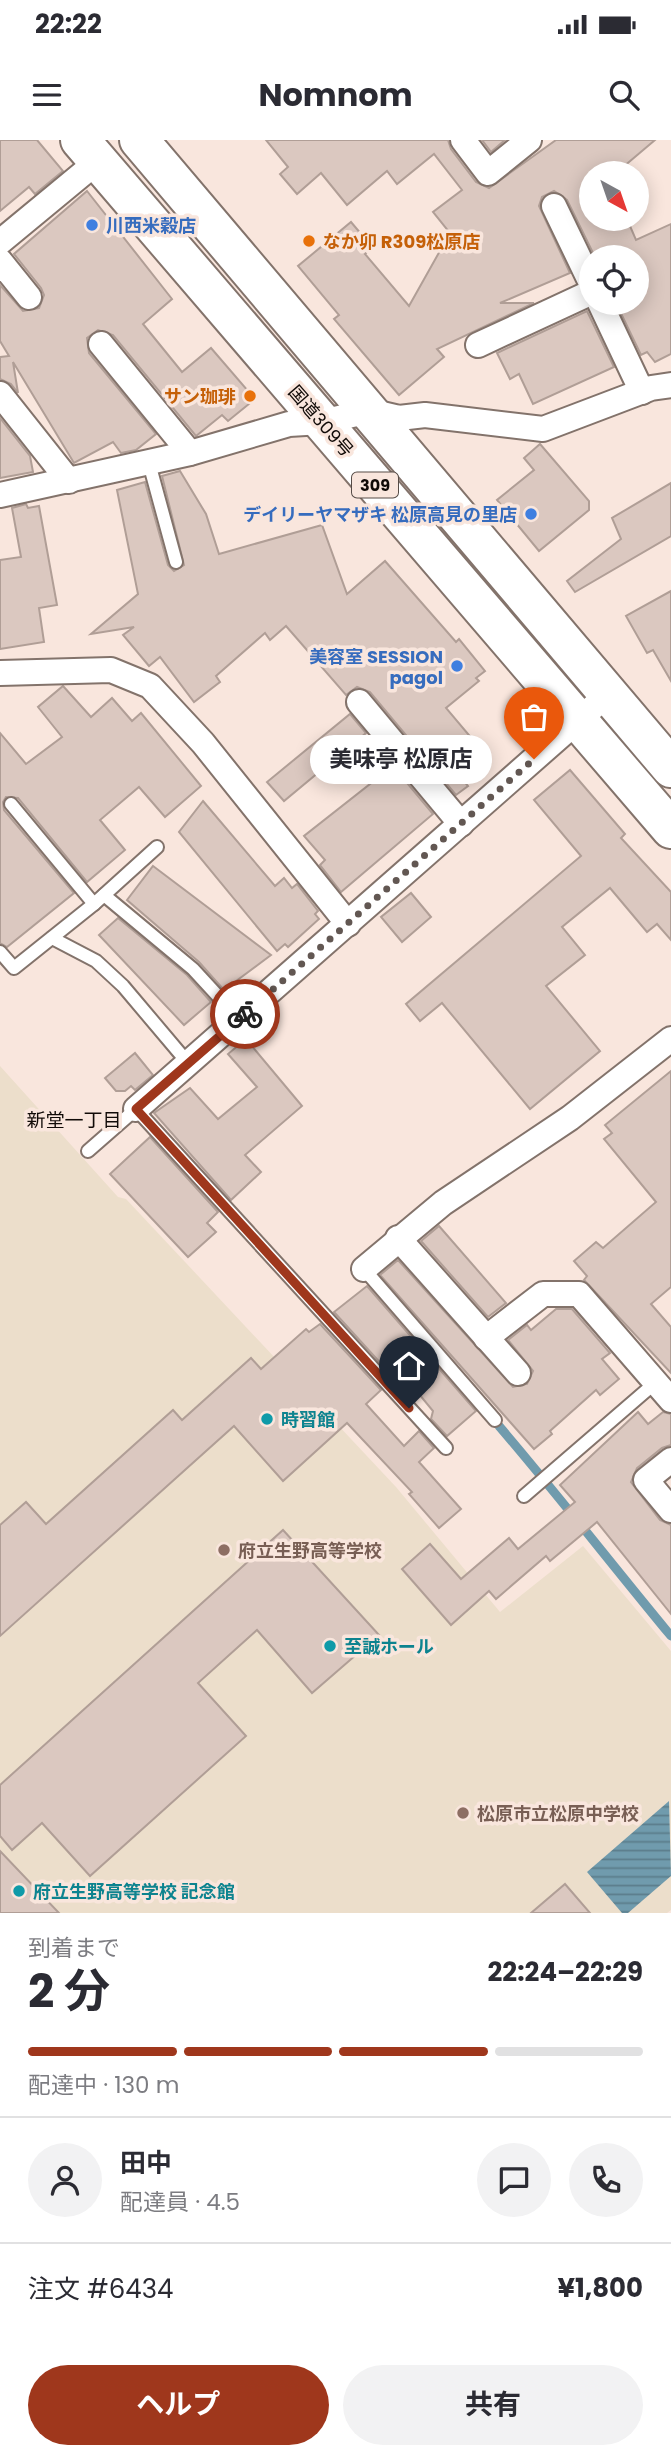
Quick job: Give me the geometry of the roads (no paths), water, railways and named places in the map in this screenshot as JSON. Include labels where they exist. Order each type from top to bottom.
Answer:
[{"type":"highway","name":"309","points":[[139,140],[671,768]]},
{"type":"highway","name":"国道309号","points":[[89,150],[671,830]]},
{"type":"street","points":[[463,140],[488,173],[529,140]]},
{"type":"street","points":[[0,242],[89,150]]},
{"type":"street","points":[[554,206],[579,258]]},
{"type":"street","points":[[0,261],[29,297]]},
{"type":"street","points":[[478,345],[579,298]]},
{"type":"street","points":[[606,315],[642,392]]},
{"type":"street","points":[[101,344],[190,453]]},
{"type":"street","points":[[0,495],[190,453],[289,424],[323,422],[369,411],[399,418],[425,415],[543,429],[642,392],[671,385]]},
{"type":"street","points":[[0,394],[69,481]]},
{"type":"street","points":[[0,673],[111,670],[150,686],[202,743],[348,924]]},
{"type":"street","points":[[136,1109],[608,694]]},
{"type":"street","points":[[359,702],[461,824]]},
{"type":"street","points":[[364,1269],[443,1203],[570,1118],[671,1039]]},
{"type":"street","points":[[398,1238],[518,1373]]},
{"type":"street","points":[[486,1338],[543,1294],[579,1294],[663,1391]]},
{"type":"street","points":[[671,1460],[646,1480],[671,1510]]},
{"type":"lane","points":[[149,463],[176,562]]},
{"type":"lane","points":[[11,804],[94,904]]},
{"type":"lane","points":[[0,951],[14,968],[94,904],[157,847]]},
{"type":"lane","points":[[104,895],[194,969],[239,1019]]},
{"type":"lane","points":[[51,938],[105,970],[188,1063]]},
{"type":"lane","points":[[88,1151],[136,1109],[446,1448]]},
{"type":"lane","points":[[364,1269],[495,1420]]},
{"type":"lane","points":[[524,1496],[663,1391]]},
{"type":"water","points":[[669,1801],[671,1876],[628,1913],[622,1913],[587,1872]]},
{"type":"waterway","points":[[499,1426],[671,1636]]},
{"type":"place","name":"川西米穀店","points":[[92,225]]},
{"type":"place","name":"なか卯 R309松原店","points":[[309,241]]},
{"type":"place","name":"サン珈琲","points":[[250,396]]},
{"type":"place","name":"デイリーヤマザキ 松原高見の里店","points":[[531,514]]},
{"type":"place","name":"美容室 SESSION pagol","points":[[457,666]]},
{"type":"place","name":"美味亭 松原店","points":[[534,759]]},
{"type":"place","name":"時習館","points":[[267,1419]]},
{"type":"place","name":"府立生野高等学校","points":[[224,1550]]},
{"type":"place","name":"至誠ホール","points":[[330,1646]]},
{"type":"place","name":"松原市立松原中学校","points":[[463,1813]]},
{"type":"place","name":"府立生野高等学校 記念館","points":[[19,1891]]},
{"type":"district","name":"新堂一丁目","points":[[74,1120]]}]
